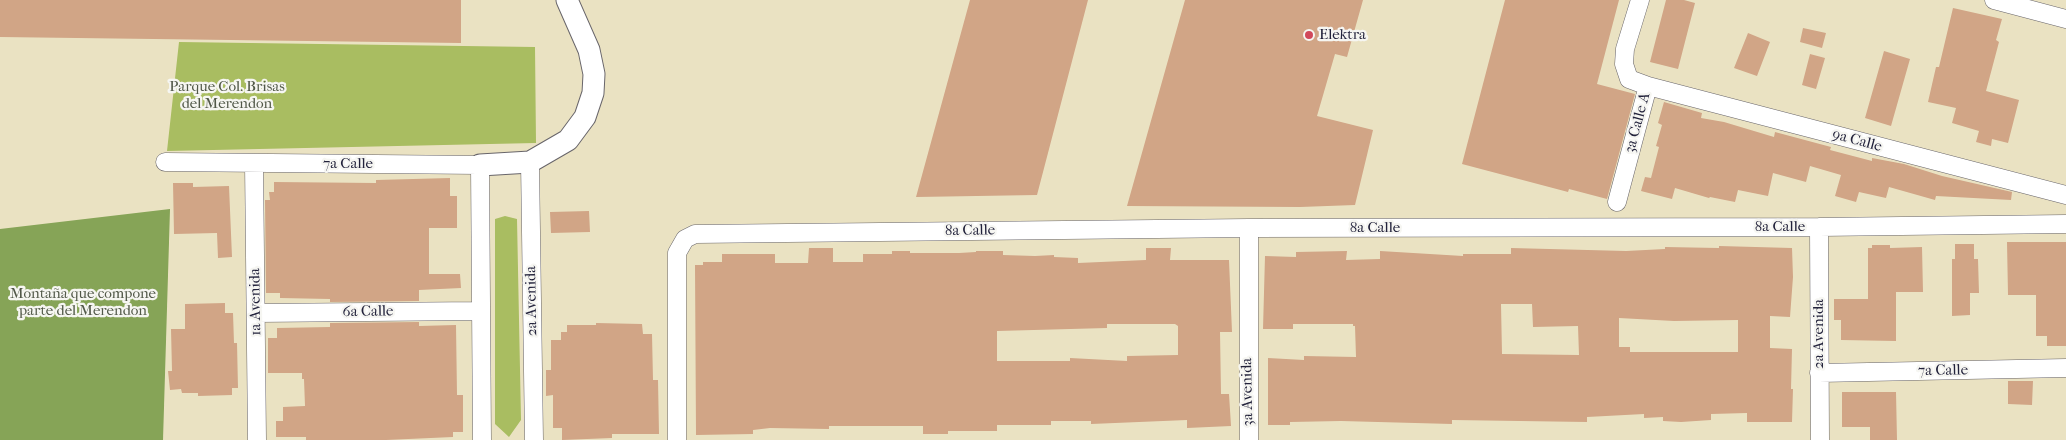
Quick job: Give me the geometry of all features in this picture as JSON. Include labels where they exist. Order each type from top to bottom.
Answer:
[{"type":"street","points":[[530,162],[568,140],[586,117],[593,93],[594,74],[589,50],[567,0]]},
{"type":"street","name":"3a Calle A","points":[[1617,202],[1648,86],[1629,79],[1624,64],[1625,48],[1640,0]]},
{"type":"street","points":[[1994,0],[2066,19]]},
{"type":"street","name":"9a Calle","points":[[1648,86],[2066,195]]},
{"type":"street","name":"7a Calle","points":[[165,162],[480,165],[530,162]]},
{"type":"street","name":"2a Avenida","points":[[530,162],[534,440]]},
{"type":"street","name":"1a Avenida","points":[[254,163],[257,440]]},
{"type":"street","points":[[480,165],[482,440]]},
{"type":"street","name":"8a Calle","points":[[677,440],[675,347],[677,253],[685,239],[701,234],[1249,228],[1819,227],[2066,224]]},
{"type":"street","name":"2a Avenida","points":[[1819,227],[1820,440]]},
{"type":"street","name":"3a Avenida","points":[[1249,228],[1249,440]]},
{"type":"street","name":"6a Calle","points":[[256,313],[480,311]]},
{"type":"street","name":"7a Calle","points":[[1819,373],[2066,368]]},
{"type":"green space","name":"Parque Col. Brisas del Merendon","points":[[179,42],[535,47],[536,143],[167,151]]},
{"type":"green space","name":"Montaña que compone parte del Merendon","points":[[170,209],[163,440],[0,440],[0,229]]},
{"type":"green space","points":[[505,216],[517,219],[521,420],[509,437],[495,424],[495,219]]},
{"type":"building","points":[[0,0],[461,0],[461,43],[0,37]]},
{"type":"building","points":[[970,0],[1088,0],[1037,195],[916,197]]},
{"type":"building","points":[[1185,0],[1363,0],[1347,57],[1335,54],[1317,116],[1373,130],[1355,205],[1300,207],[1127,206]]},
{"type":"building","points":[[1505,0],[1619,0],[1597,84],[1635,94],[1607,199],[1569,189],[1568,192],[1462,164]]},
{"type":"building","points":[[1666,0],[1684,0],[1695,3],[1678,69],[1650,62]]},
{"type":"building","points":[[1953,8],[2002,19],[1996,40],[1999,42],[1986,91],[2019,100],[2008,143],[1992,139],[1991,146],[1976,142],[1979,131],[1952,123],[1956,108],[1928,102],[1936,67],[1939,67]]},
{"type":"building","points":[[1803,28],[1826,33],[1822,48],[1800,42]]},
{"type":"building","points":[[1748,33],[1770,42],[1757,76],[1734,68]]},
{"type":"building","points":[[1884,51],[1910,59],[1891,126],[1865,118]]},
{"type":"building","points":[[1810,54],[1825,58],[1816,89],[1802,85]]},
{"type":"building","points":[[1664,102],[1702,113],[1701,118],[1724,122],[1774,137],[1775,132],[1831,147],[1830,150],[1872,161],[1872,158],[1904,164],[1942,176],[2012,192],[2011,200],[1936,196],[1935,200],[1889,187],[1886,198],[1859,192],[1856,202],[1835,196],[1841,175],[1810,166],[1806,182],[1773,173],[1768,196],[1738,190],[1735,202],[1709,198],[1675,188],[1672,199],[1641,191],[1645,177],[1651,178],[1659,147],[1656,146],[1662,125],[1658,123]]},
{"type":"building","points":[[450,178],[450,196],[457,196],[457,228],[429,228],[429,274],[460,274],[461,288],[419,290],[419,301],[330,302],[330,299],[280,298],[280,293],[266,293],[265,200],[270,200],[269,192],[274,192],[274,182],[376,183],[376,180]]},
{"type":"building","points":[[173,183],[193,183],[193,187],[229,186],[232,257],[218,258],[217,233],[174,234]]},
{"type":"building","points":[[589,211],[590,232],[551,233],[550,212]]},
{"type":"building","points":[[2007,242],[2066,242],[2066,346],[2047,346],[2047,336],[2036,336],[2036,295],[2008,295]]},
{"type":"building","points":[[1955,244],[1974,244],[1974,259],[1978,259],[1979,293],[1970,293],[1970,315],[1952,316],[1952,259],[1955,259]]},
{"type":"building","points":[[1872,245],[1890,245],[1890,248],[1922,247],[1923,292],[1896,292],[1896,341],[1841,340],[1841,320],[1834,320],[1834,299],[1868,299],[1868,248],[1872,248]]},
{"type":"building","points":[[1719,246],[1792,248],[1793,277],[1790,317],[1770,316],[1770,348],[1792,349],[1792,422],[1747,422],[1747,413],[1711,414],[1711,420],[1681,422],[1663,421],[1663,417],[1644,418],[1644,414],[1587,417],[1587,422],[1452,420],[1452,424],[1341,421],[1290,422],[1290,425],[1268,425],[1268,358],[1304,360],[1304,356],[1356,357],[1355,326],[1353,324],[1293,324],[1293,329],[1263,329],[1265,256],[1296,257],[1296,252],[1347,251],[1346,260],[1380,259],[1380,251],[1463,256],[1463,254],[1511,254],[1511,248],[1626,251],[1665,249],[1665,247],[1719,248]],"holes":[[[1501,304],[1532,304],[1533,327],[1578,326],[1579,355],[1502,354]],[[1619,318],[1674,321],[1738,320],[1738,352],[1630,352],[1630,347],[1619,347]]]},
{"type":"building","points":[[809,248],[833,248],[833,262],[863,262],[863,254],[892,254],[892,251],[959,253],[1003,251],[1003,255],[1054,255],[1054,257],[1078,258],[1078,263],[1146,260],[1146,248],[1171,248],[1170,260],[1229,260],[1232,332],[1220,332],[1221,394],[1229,394],[1231,426],[1187,428],[1187,420],[1091,424],[1091,421],[1051,421],[1051,425],[997,425],[997,431],[948,431],[948,434],[923,434],[923,426],[829,426],[829,429],[770,428],[753,430],[753,434],[696,435],[695,265],[703,265],[703,262],[722,262],[722,254],[775,254],[775,263],[808,263]],"holes":[[[1107,324],[1175,324],[1178,326],[1178,355],[1127,356],[1127,361],[1070,358],[1070,361],[997,361],[997,331],[1107,328]]]},
{"type":"building","points":[[225,303],[225,313],[233,313],[234,343],[237,343],[238,388],[232,388],[232,395],[198,396],[198,393],[182,393],[181,389],[170,390],[168,371],[172,371],[171,329],[185,329],[185,304]]},
{"type":"building","points":[[419,322],[419,326],[456,325],[457,395],[463,395],[463,432],[453,432],[453,437],[386,440],[306,440],[306,437],[276,437],[276,421],[283,421],[283,407],[305,406],[302,373],[268,373],[268,338],[277,338],[277,328],[330,327],[330,323]]},
{"type":"building","points":[[596,323],[642,324],[643,334],[652,334],[653,380],[658,380],[659,434],[612,434],[612,438],[562,440],[562,428],[553,428],[553,395],[546,396],[546,370],[551,370],[551,340],[561,340],[561,332],[567,332],[567,325],[596,325]]},
{"type":"building","points":[[2008,381],[2033,381],[2032,405],[2008,404]]},
{"type":"building","points":[[1842,392],[1896,392],[1897,440],[1870,440],[1870,427],[1842,427]]},
{"type":"place","name":"Elektra","points":[[1309,35]]}]
